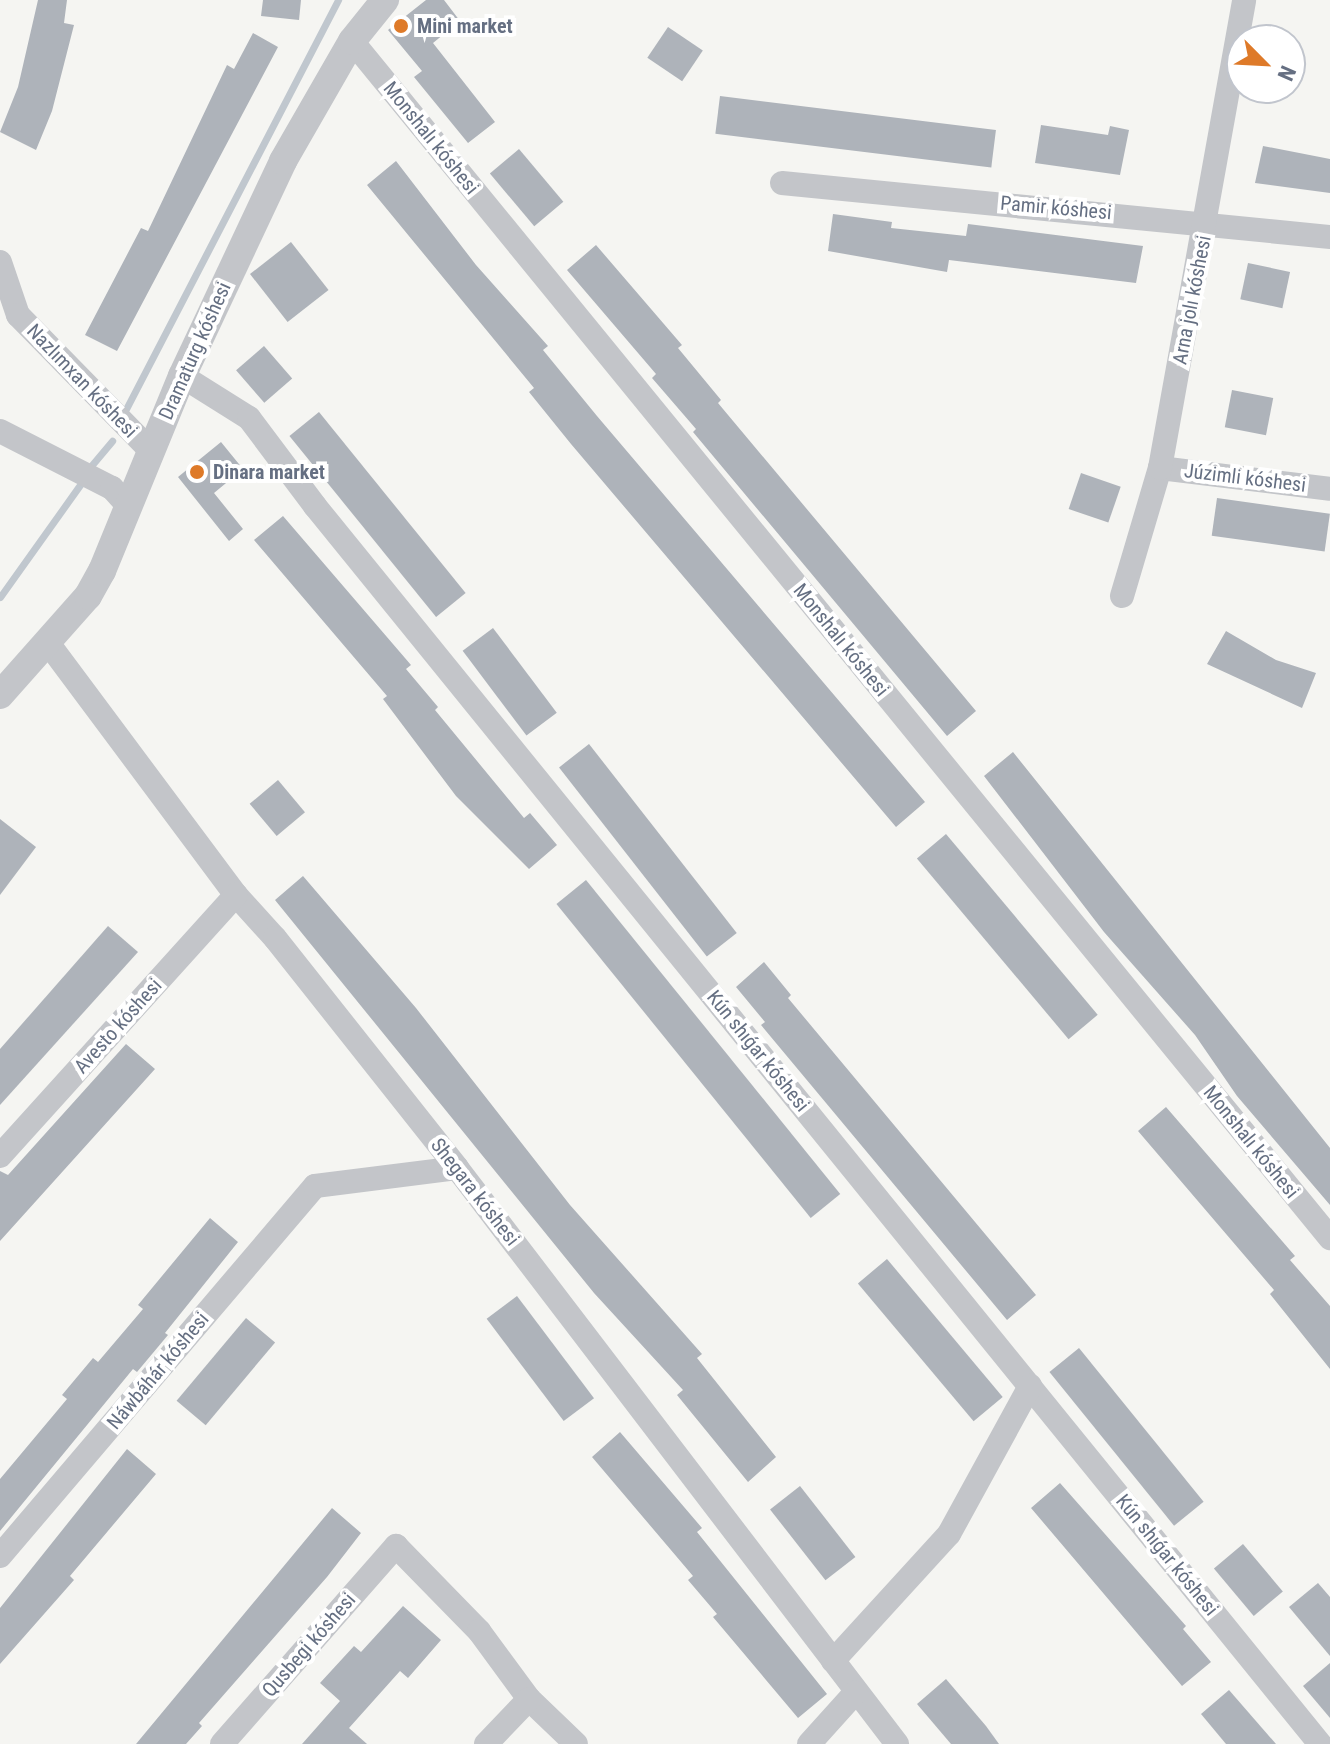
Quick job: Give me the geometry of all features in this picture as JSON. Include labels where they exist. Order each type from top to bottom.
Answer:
[{"type":"street","name":"Dramaturg kóshesi","points":[[0,695],[88,596],[129,507],[182,376],[283,161],[352,41],[385,0]]},
{"type":"street","name":"Arna jolı kóshesi","points":[[1122,596],[1160,468],[1207,221],[1244,0]]},
{"type":"street","name":"Monshalı kóshesi","points":[[352,41],[1330,1238]]},
{"type":"street","name":"Pamir kóshesi","points":[[782,183],[1207,221],[1330,237]]},
{"type":"street","name":"Nazlımxan kóshesi","points":[[0,262],[18,315],[151,451]]},
{"type":"street","name":"Kún shıǵar kóshesi","points":[[182,376],[249,418],[1320,1744]]},
{"type":"street","points":[[0,431],[112,488],[129,507]]},
{"type":"street","name":"Júzimli kóshesi","points":[[1160,468],[1330,489]]},
{"type":"street","name":"Shegara kóshesi","points":[[48,643],[236,895],[275,938],[457,1168],[855,1693],[897,1744]]},
{"type":"street","name":"Avesto kóshesi","points":[[0,1156],[236,895]]},
{"type":"street","name":"Náwbáhár kóshesi","points":[[0,1556],[315,1186],[457,1168]]},
{"type":"street","points":[[833,1661],[949,1534],[1030,1386]]},
{"type":"street","name":"Qusbegi kóshesi","points":[[222,1744],[396,1546],[479,1631],[529,1699]]},
{"type":"street","points":[[809,1744],[855,1693]]},
{"type":"street","points":[[486,1744],[529,1699],[576,1744]]},
{"type":"building","points":[[38,0],[67,0],[64,23],[74,25],[52,111],[36,150],[0,132],[18,87]]},
{"type":"building","points":[[263,0],[301,0],[299,20],[261,16]]},
{"type":"building","points":[[426,0],[444,0],[460,21],[433,43],[495,122],[468,143],[414,77],[422,71],[388,30]]},
{"type":"building","points":[[668,27],[703,50],[682,81],[647,58]]},
{"type":"building","points":[[253,33],[278,47],[117,351],[85,335],[141,228],[148,231],[227,65],[234,69]]},
{"type":"building","points":[[720,96],[996,130],[991,168],[715,134]]},
{"type":"building","points":[[1041,125],[1108,135],[1110,126],[1129,130],[1120,175],[1035,163]]},
{"type":"building","points":[[1263,146],[1330,159],[1330,193],[1255,183]]},
{"type":"building","points":[[519,149],[563,202],[534,226],[490,173]]},
{"type":"building","points":[[396,161],[476,265],[548,346],[543,350],[597,416],[925,802],[896,827],[571,444],[529,392],[534,388],[367,185]]},
{"type":"building","points":[[833,214],[892,222],[891,228],[966,236],[968,224],[1143,246],[1136,283],[949,260],[947,272],[828,251]]},
{"type":"building","points":[[291,242],[329,290],[288,322],[250,274]]},
{"type":"building","points":[[596,245],[682,345],[678,348],[721,400],[718,403],[976,711],[947,736],[693,432],[696,429],[652,378],[656,374],[567,270]]},
{"type":"building","points":[[1248,263],[1290,272],[1282,308],[1240,299]]},
{"type":"building","points":[[264,346],[292,378],[264,403],[236,370]]},
{"type":"building","points":[[1232,390],[1273,398],[1266,435],[1225,427]]},
{"type":"building","points":[[319,412],[466,593],[436,617],[289,436]]},
{"type":"building","points":[[221,442],[243,469],[214,493],[243,529],[229,541],[178,477]]},
{"type":"building","points":[[1081,473],[1121,487],[1108,523],[1069,509]]},
{"type":"building","points":[[1217,498],[1330,514],[1325,551],[1212,536]]},
{"type":"building","points":[[283,516],[411,665],[406,669],[438,707],[435,710],[524,818],[530,813],[557,845],[529,869],[456,796],[383,699],[387,696],[254,540]]},
{"type":"building","points":[[493,628],[557,713],[526,736],[463,651]]},
{"type":"building","points":[[1226,631],[1276,660],[1316,673],[1302,708],[1207,664]]},
{"type":"building","points":[[589,744],[737,933],[707,957],[559,767]]},
{"type":"building","points":[[1013,752],[1330,1148],[1330,1205],[1237,1096],[1195,1035],[1104,932],[984,776]]},
{"type":"building","points":[[278,780],[305,812],[277,836],[250,804]]},
{"type":"building","points":[[0,819],[36,847],[0,895]]},
{"type":"building","points":[[946,834],[1098,1015],[1069,1039],[917,858]]},
{"type":"building","points":[[303,876],[416,1008],[570,1205],[702,1354],[697,1358],[776,1457],[748,1482],[677,1395],[683,1390],[594,1293],[275,900]]},
{"type":"building","points":[[586,880],[840,1194],[811,1218],[556,904]]},
{"type":"building","points":[[108,926],[138,952],[0,1105],[0,1049]]},
{"type":"building","points":[[764,962],[791,995],[788,998],[1036,1295],[1007,1320],[761,1025],[765,1022],[736,987]]},
{"type":"building","points":[[126,1044],[155,1069],[0,1241],[0,1171],[8,1175]]},
{"type":"building","points":[[1166,1107],[1295,1256],[1290,1260],[1330,1306],[1330,1369],[1270,1294],[1274,1290],[1138,1131]]},
{"type":"building","points":[[210,1218],[238,1242],[165,1333],[168,1335],[137,1372],[133,1369],[0,1531],[0,1479],[67,1399],[62,1395],[93,1358],[98,1362],[143,1309],[138,1305]]},
{"type":"building","points":[[887,1259],[1003,1397],[974,1421],[858,1283]]},
{"type":"building","points":[[517,1296],[594,1398],[564,1421],[487,1319]]},
{"type":"building","points":[[246,1318],[275,1342],[206,1425],[177,1401]]},
{"type":"building","points":[[1079,1348],[1204,1502],[1174,1526],[1049,1372]]},
{"type":"building","points":[[620,1432],[702,1528],[697,1532],[827,1694],[798,1718],[713,1617],[717,1614],[688,1580],[693,1576],[592,1457]]},
{"type":"building","points":[[127,1449],[156,1474],[70,1576],[74,1580],[0,1664],[0,1608]]},
{"type":"building","points":[[1060,1483],[1186,1626],[1183,1629],[1211,1662],[1182,1686],[1031,1508]]},
{"type":"building","points":[[800,1486],[855,1557],[825,1580],[770,1509]]},
{"type":"building","points":[[332,1508],[361,1533],[327,1577],[199,1723],[202,1726],[186,1744],[136,1744]]},
{"type":"building","points":[[1243,1544],[1283,1591],[1254,1616],[1214,1568]]},
{"type":"building","points":[[1318,1583],[1330,1597],[1330,1656],[1289,1607]]},
{"type":"building","points":[[403,1606],[441,1640],[408,1678],[400,1671],[349,1728],[367,1744],[302,1744],[340,1701],[320,1683],[354,1646],[361,1652]]},
{"type":"building","points":[[1330,1663],[1330,1718],[1303,1686]]},
{"type":"building","points":[[946,1679],[999,1744],[951,1744],[917,1704]]},
{"type":"building","points":[[1229,1690],[1276,1744],[1226,1744],[1201,1714]]},
{"type":"waterway","points":[[126,409],[338,0]]},
{"type":"waterway","points":[[91,466],[112,441]]},
{"type":"waterway","points":[[0,597],[80,485]]},
{"type":"place","name":"Mini market","points":[[401,26]]},
{"type":"place","name":"Dinara market","points":[[197,472]]}]
